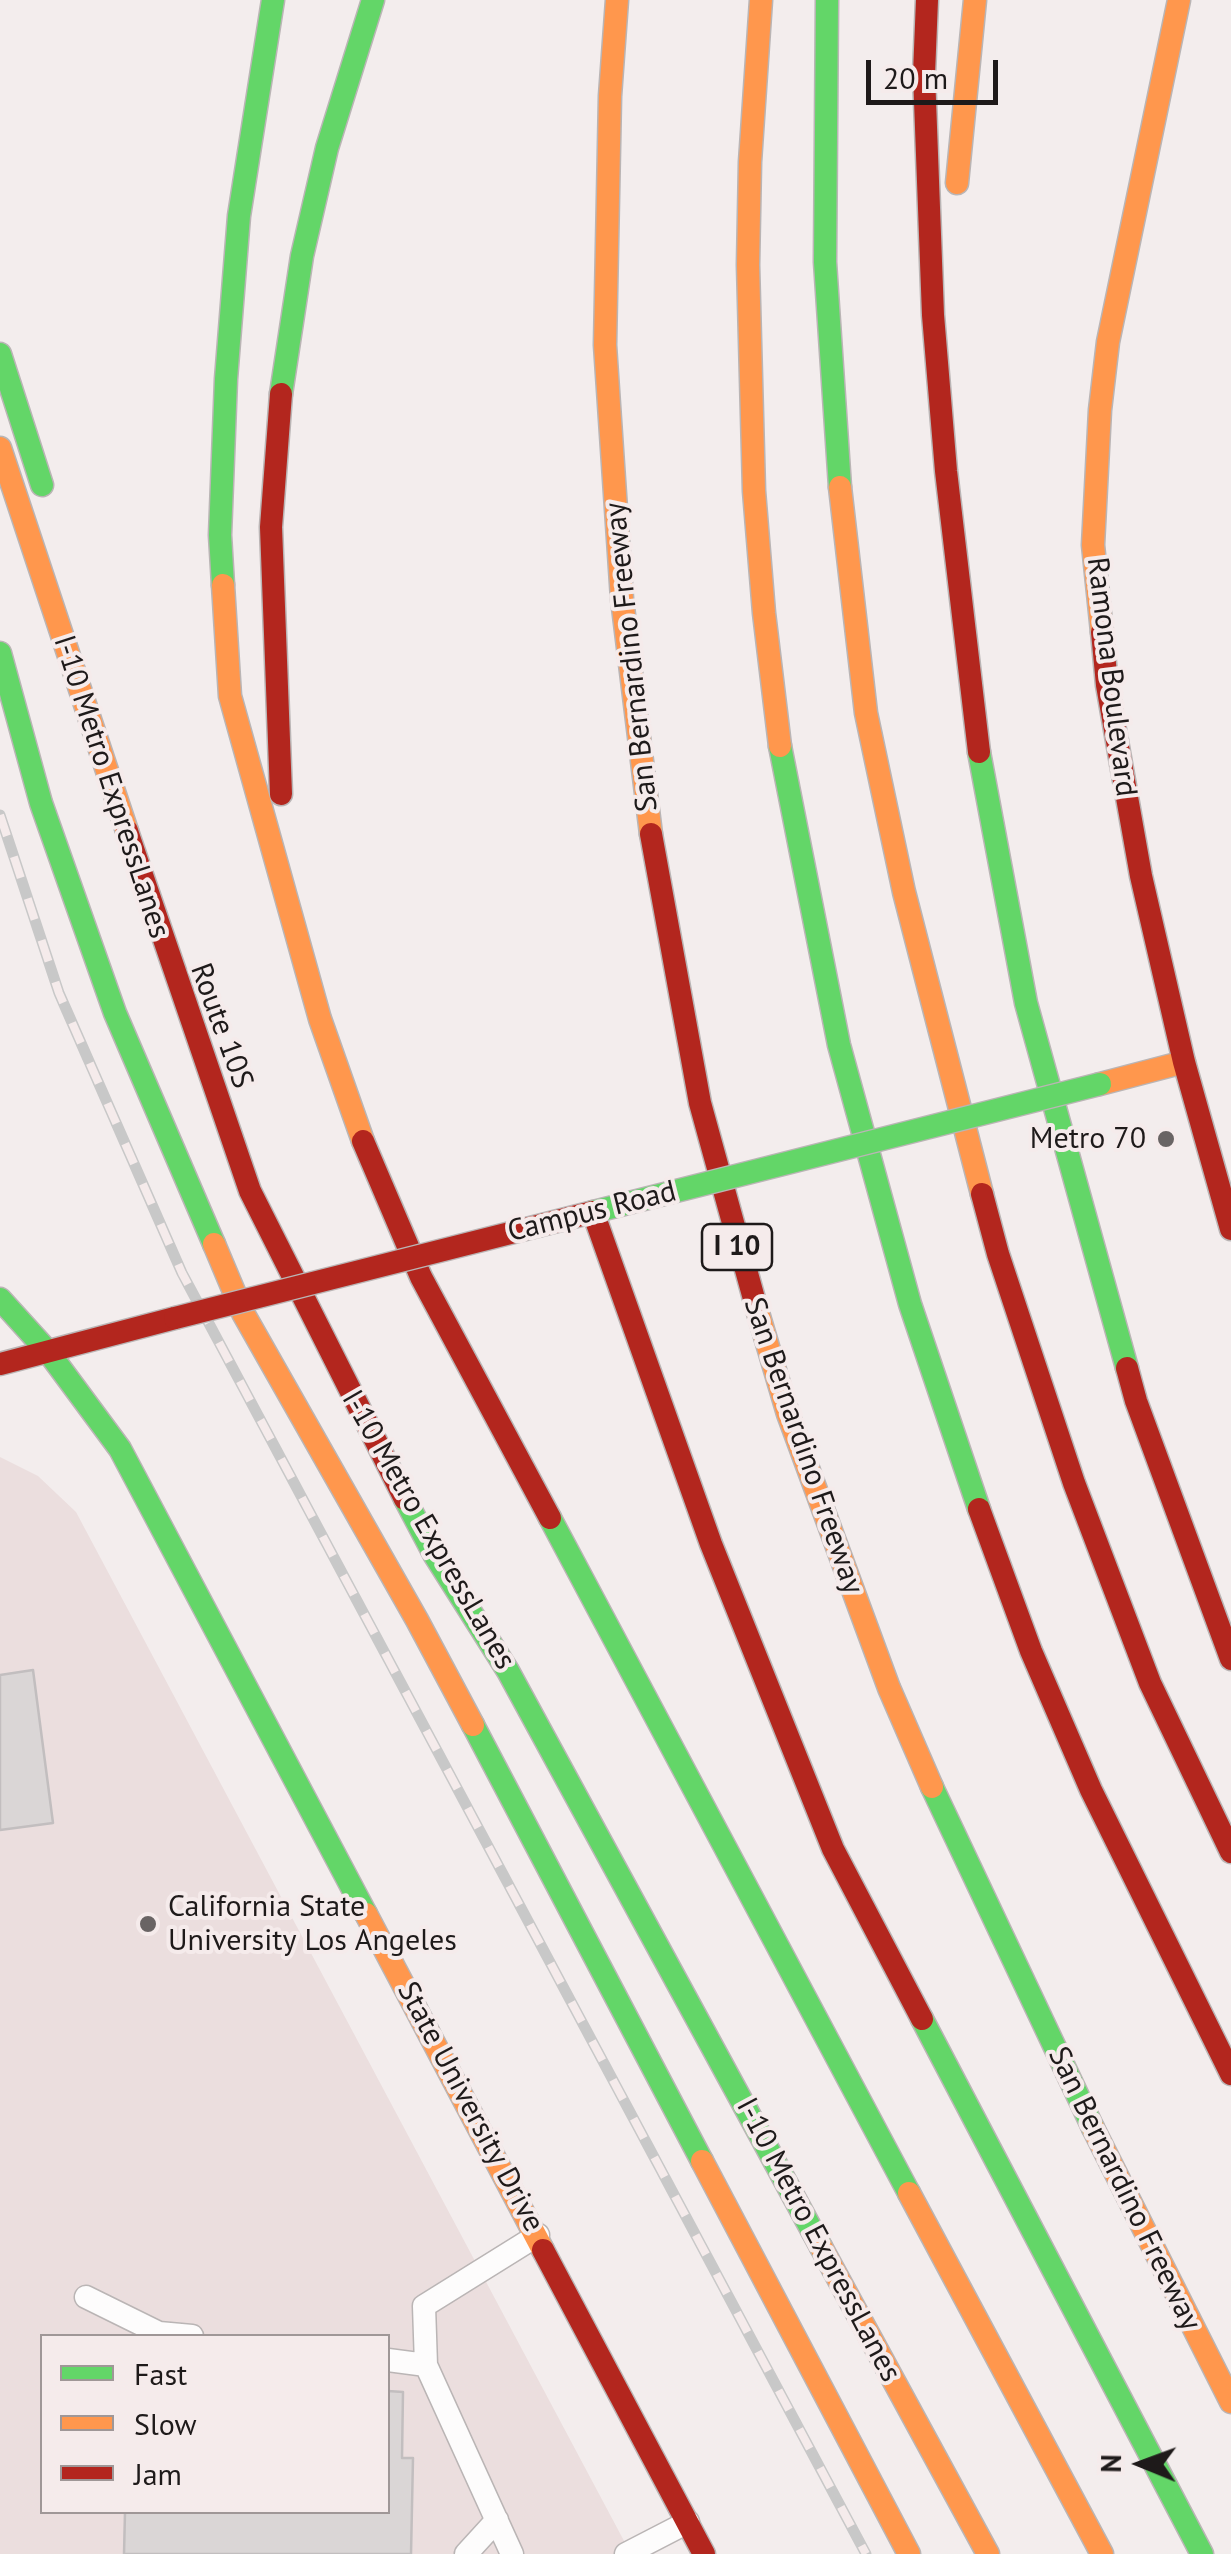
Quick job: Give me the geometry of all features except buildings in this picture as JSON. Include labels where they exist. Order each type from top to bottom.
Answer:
[{"type":"main road","points":[[273,0],[240,216],[226,379],[220,535],[230,696],[326,1037],[365,1147],[422,1278],[1102,2554]]},
{"type":"main road","points":[[287,892],[271,526],[280,401],[302,256],[323,166],[373,0]]},
{"type":"main road","name":"San Bernardino Freeway","points":[[617,0],[610,96],[605,344],[622,598],[655,865],[700,1103],[725,1204],[788,1414],[888,1688],[948,1824],[1106,2156],[1231,2402]]},
{"type":"main road","points":[[761,0],[750,162],[748,265],[754,491],[782,760],[835,1027],[910,1304],[1013,1602],[1091,1790],[1231,2074]]},
{"type":"main road","points":[[827,0],[825,262],[839,480],[866,713],[904,892],[998,1254],[1074,1484],[1150,1683],[1231,1852]]},
{"type":"main road","points":[[927,0],[927,191],[946,471],[974,725],[1026,1003],[1136,1401],[1231,1660]]},
{"type":"main road","points":[[956,206],[975,0]]},
{"type":"main road","name":"Ramona Boulevard","points":[[1179,0],[1108,342],[1100,410],[1094,545],[1103,652],[1145,894],[1184,1062],[1231,1229]]},
{"type":"main road","points":[[946,471],[954,246]]},
{"type":"main road","points":[[0,354],[46,499]]},
{"type":"main road","name":"I-10 Metro ExpressLanes","points":[[0,448],[193,1032],[250,1191],[333,1362],[434,1554],[508,1671],[988,2554]]},
{"type":"main road","name":"I-10 Metro ExpressLanes","points":[[0,653],[41,803],[114,1013],[242,1313],[417,1620],[909,2554]]},
{"type":"main road","name":"Campus Road","points":[[0,1364],[1184,1062]]},
{"type":"main road","points":[[593,1212],[711,1544],[833,1849],[1202,2554]]},
{"type":"main road","points":[[316,1255],[342,1306]]},
{"type":"main road","name":"State University Drive","points":[[0,1299],[50,1354],[120,1450],[704,2554]]},
{"type":"main road","points":[[479,1584],[508,1671]]},
{"type":"lane","points":[[512,2554],[426,2365],[424,2306],[538,2235]]},
{"type":"lane","points":[[86,2298],[159,2332],[176,2334]]},
{"type":"lane","points":[[390,2360],[426,2365]]},
{"type":"lane","points":[[466,2554],[497,2520]]},
{"type":"lane","points":[[626,2554],[688,2522]]},
{"type":"shaded area","name":"California State University Los Angeles","points":[[0,1457],[38,1476],[76,1512],[631,2554],[0,2554]]},
{"type":"railway","points":[[0,815],[59,993],[182,1273],[866,2554]]},
{"type":"traffic: fast","points":[[223,585],[220,535],[226,379],[239,216],[273,0]]},
{"type":"traffic: fast","points":[[281,394],[302,256],[327,148],[373,0]]},
{"type":"traffic: fast","points":[[827,0],[825,262],[840,487]]},
{"type":"traffic: fast","points":[[0,354],[42,485]]},
{"type":"traffic: fast","points":[[0,653],[41,803],[115,1013],[214,1244]]},
{"type":"traffic: fast","points":[[780,746],[839,1045],[910,1304],[979,1509]]},
{"type":"traffic: fast","points":[[979,752],[1026,1003],[1127,1368]]},
{"type":"traffic: fast","points":[[593,1212],[1100,1084]]},
{"type":"traffic: fast","points":[[0,1299],[49,1353]]},
{"type":"traffic: fast","points":[[49,1353],[120,1449],[366,1914]]},
{"type":"traffic: fast","points":[[405,1499],[434,1554],[508,1671],[821,2247]]},
{"type":"traffic: fast","points":[[550,1518],[909,2193]]},
{"type":"traffic: fast","points":[[473,1725],[702,2161]]},
{"type":"traffic: fast","points":[[932,1787],[1093,2128]]},
{"type":"traffic: fast","points":[[922,2019],[1202,2554]]},
{"type":"traffic: slow","points":[[617,0],[610,96],[605,345],[622,599],[651,834]]},
{"type":"traffic: slow","points":[[761,0],[750,162],[748,265],[754,491],[780,746]]},
{"type":"traffic: slow","points":[[957,183],[975,0]]},
{"type":"traffic: slow","points":[[1102,632],[1093,545],[1108,342],[1179,0]]},
{"type":"traffic: slow","points":[[0,448],[127,831]]},
{"type":"traffic: slow","points":[[840,487],[866,713],[904,892],[982,1194]]},
{"type":"traffic: slow","points":[[223,585],[230,696],[320,1019],[363,1141]]},
{"type":"traffic: slow","points":[[1100,1084],[1184,1062]]},
{"type":"traffic: slow","points":[[214,1244],[243,1313],[473,1725]]},
{"type":"traffic: slow","points":[[756,1306],[788,1414],[889,1688],[932,1787]]},
{"type":"traffic: slow","points":[[366,1914],[543,2250]]},
{"type":"traffic: slow","points":[[1093,2128],[1231,2402]]},
{"type":"traffic: slow","points":[[702,2161],[909,2554]]},
{"type":"traffic: slow","points":[[909,2193],[1102,2554]]},
{"type":"traffic: slow","points":[[821,2247],[988,2554]]},
{"type":"traffic: jam","points":[[927,0],[924,74],[933,315],[946,471],[979,752]]},
{"type":"traffic: jam","points":[[281,394],[271,527],[281,794]]},
{"type":"traffic: jam","points":[[1102,632],[1107,685],[1141,876],[1184,1062],[1231,1229]]},
{"type":"traffic: jam","points":[[127,831],[250,1191],[405,1499]]},
{"type":"traffic: jam","points":[[651,834],[700,1103],[756,1306]]},
{"type":"traffic: jam","points":[[363,1141],[421,1277],[550,1518]]},
{"type":"traffic: jam","points":[[982,1194],[1074,1483],[1150,1683],[1231,1852]]},
{"type":"traffic: jam","points":[[593,1212],[711,1544],[833,1849],[922,2019]]},
{"type":"traffic: jam","points":[[175,1318],[593,1212]]},
{"type":"traffic: jam","points":[[0,1364],[175,1318]]},
{"type":"traffic: jam","points":[[1127,1368],[1231,1659]]},
{"type":"traffic: jam","points":[[979,1509],[1031,1651],[1091,1790],[1231,2074]]},
{"type":"traffic: jam","points":[[543,2250],[704,2554]]},
{"type":"place","name":"Metro 70","points":[[1166,1139]]},
{"type":"place","name":"California State University Los Angeles","points":[[148,1924]]}]
